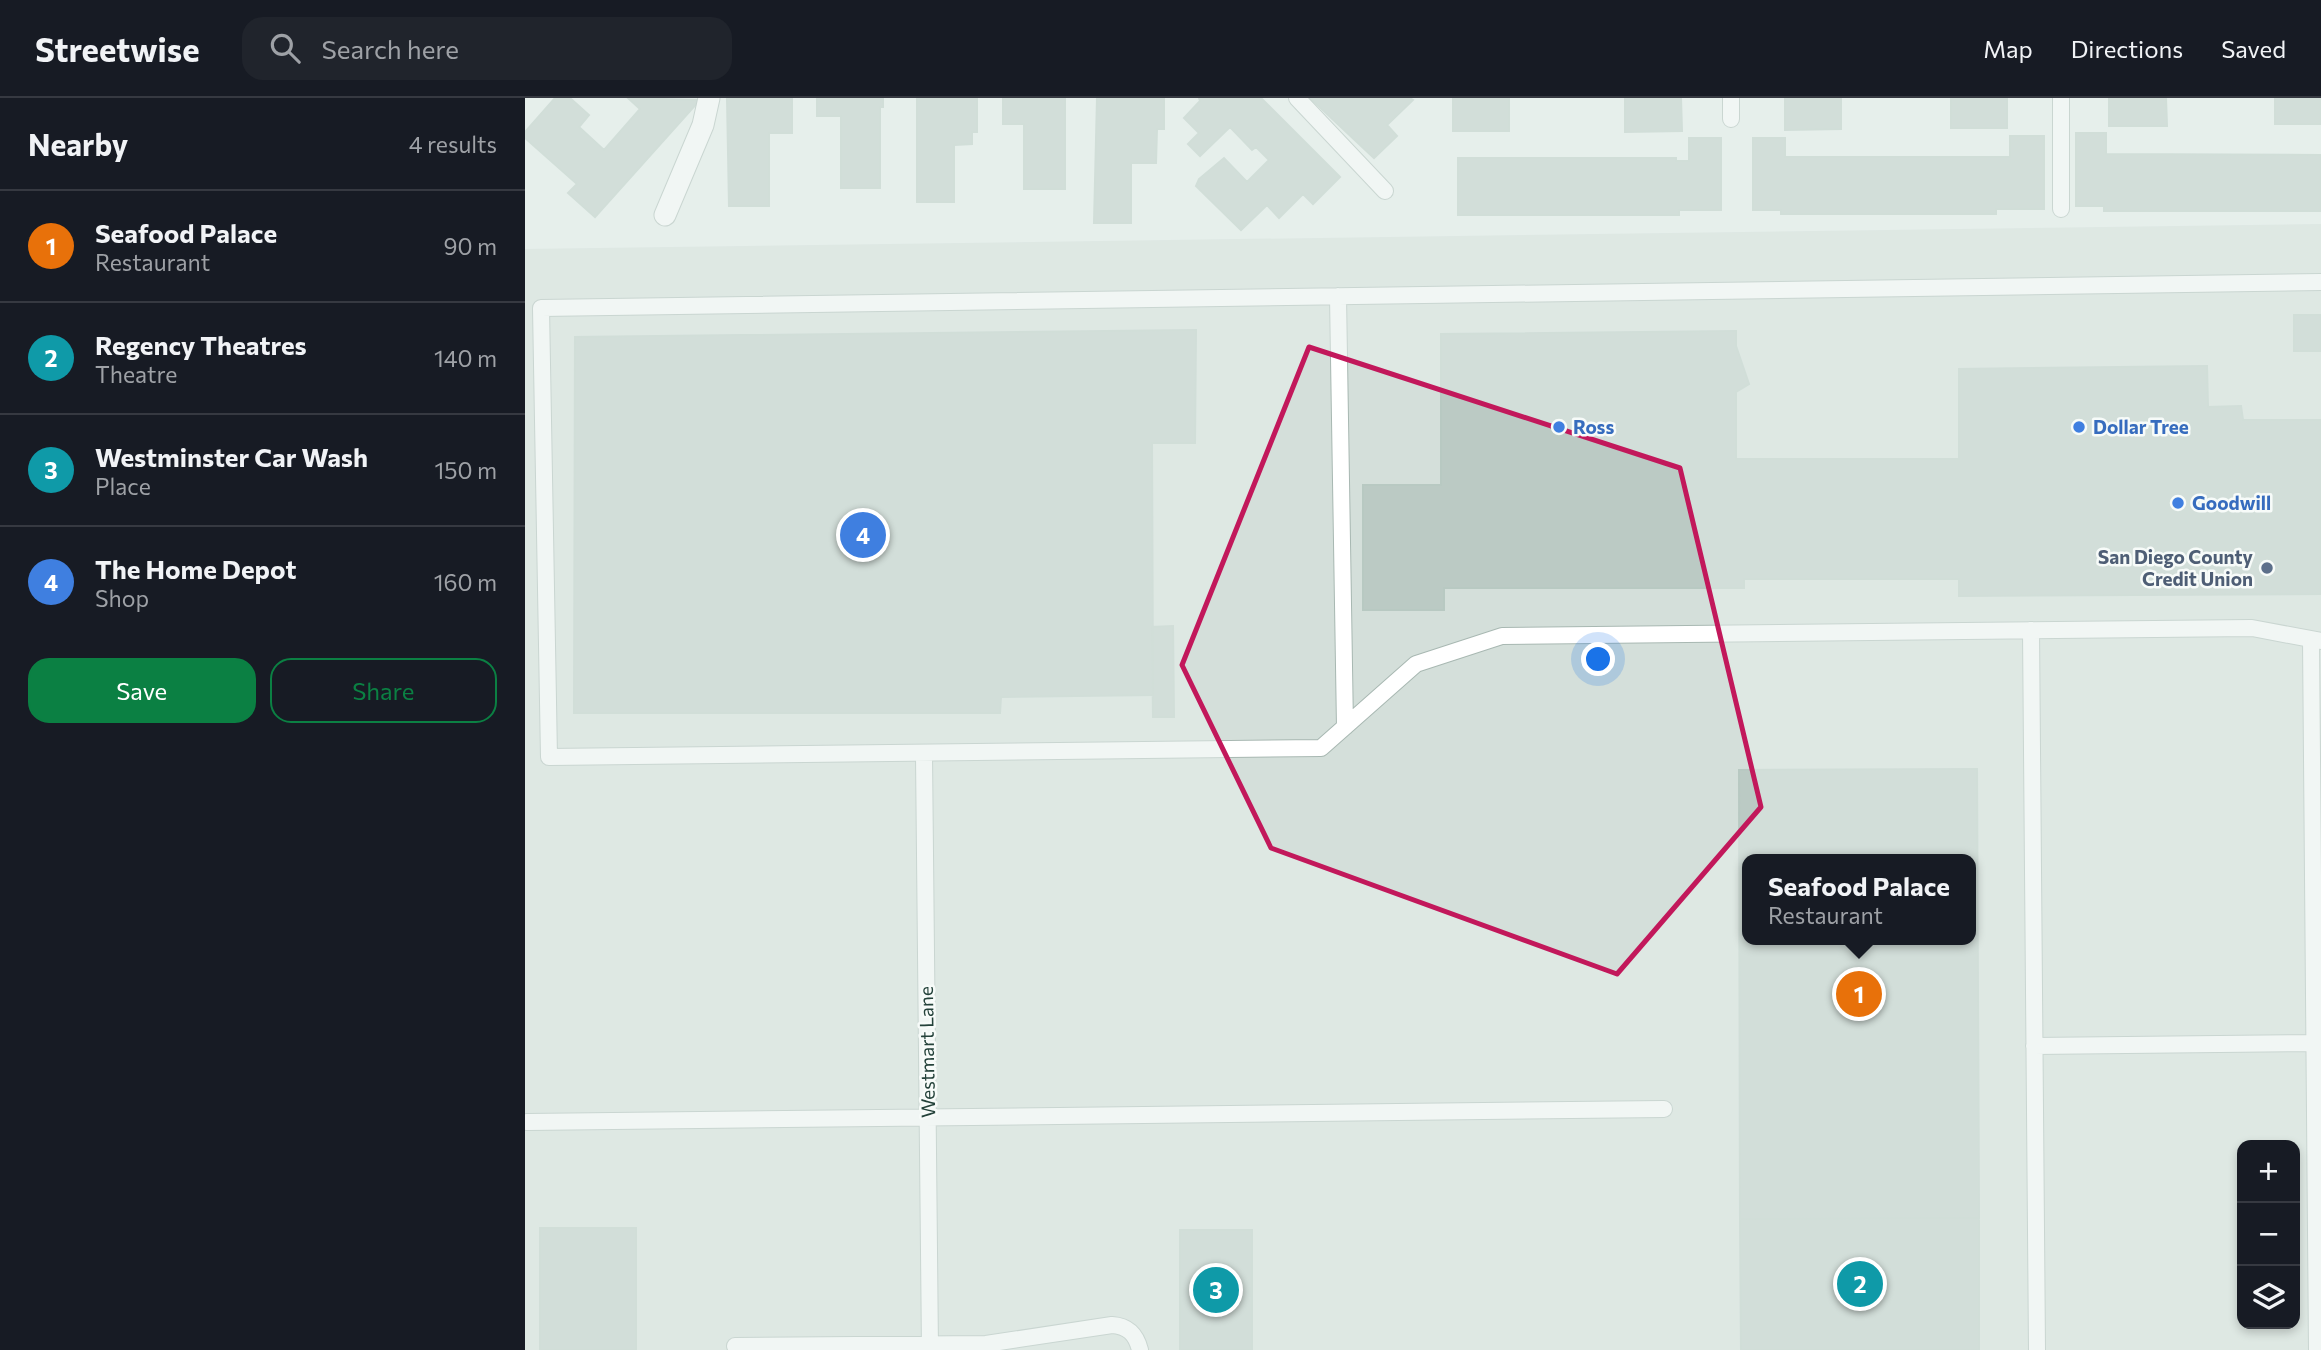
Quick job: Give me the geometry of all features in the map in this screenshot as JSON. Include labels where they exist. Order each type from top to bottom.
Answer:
[{"type":"street","points":[[665,215],[703,125],[709,98]]},
{"type":"lane","points":[[1297,98],[1385,191]]},
{"type":"lane","points":[[1731,98],[1731,119]]},
{"type":"lane","points":[[2061,98],[2061,209]]},
{"type":"lane","points":[[2317,1350],[2316,640],[2252,628],[1502,636],[1416,664],[1321,748],[924,755],[549,757],[541,308],[2321,282]]},
{"type":"lane","points":[[1338,296],[1345,727]]},
{"type":"lane","points":[[2031,630],[2037,1350]]},
{"type":"lane","name":"Westmart Lane","points":[[924,755],[930,1347]]},
{"type":"lane","points":[[2034,1046],[2318,1043]]},
{"type":"lane","points":[[527,1122],[1664,1109]]},
{"type":"lane","points":[[735,1346],[930,1347],[1007,1342],[1096,1326],[1125,1326],[1140,1350]]},
{"type":"highlighted area","points":[[1309,347],[1680,468],[1761,807],[1617,974],[1271,848],[1182,665]]},
{"type":"shaded area","points":[[2321,224],[2321,1350],[525,1350],[525,249]]},
{"type":"building","points":[[555,98],[570,98],[589,115],[579,127],[604,150],[640,109],[628,98],[700,100],[595,217],[568,193],[577,184],[525,138],[525,132]]},
{"type":"building","points":[[727,98],[792,98],[792,133],[769,133],[769,206],[729,206]]},
{"type":"building","points":[[817,98],[883,98],[883,107],[880,107],[880,188],[841,188],[841,116],[817,116]]},
{"type":"building","points":[[917,98],[977,98],[977,132],[972,132],[972,144],[954,145],[954,202],[917,202]]},
{"type":"building","points":[[1003,98],[1065,98],[1065,189],[1024,189],[1024,124],[1003,124]]},
{"type":"building","points":[[1097,98],[1164,98],[1164,129],[1157,129],[1156,163],[1131,163],[1131,223],[1094,223]]},
{"type":"building","points":[[1199,98],[1261,98],[1340,177],[1313,204],[1303,194],[1279,218],[1267,205],[1241,230],[1196,186],[1199,179],[1224,158],[1247,182],[1269,160],[1256,147],[1252,150],[1230,127],[1200,156],[1188,144],[1199,133],[1184,118],[1200,101]]},
{"type":"building","points":[[1310,98],[1413,100],[1387,125],[1397,136],[1374,158]]},
{"type":"building","points":[[1453,98],[1509,98],[1509,131],[1453,131]]},
{"type":"building","points":[[1625,98],[1681,98],[1682,131],[1625,132]]},
{"type":"building","points":[[1785,98],[1841,98],[1841,129],[1785,130]]},
{"type":"building","points":[[1951,98],[2007,98],[2007,128],[1951,128]]},
{"type":"building","points":[[2109,98],[2166,98],[2167,126],[2109,126]]},
{"type":"building","points":[[2275,98],[2321,98],[2321,124],[2275,124]]},
{"type":"building","points":[[2076,133],[2106,133],[2106,154],[2321,155],[2321,211],[2104,211],[2104,206],[2076,206]]},
{"type":"building","points":[[2010,136],[2044,136],[2044,209],[1996,209],[1996,214],[1781,214],[1781,210],[1753,210],[1753,138],[1785,138],[1785,157],[2010,157]]},
{"type":"building","points":[[1689,138],[1721,138],[1721,210],[1679,210],[1679,215],[1458,215],[1458,158],[1676,158],[1676,161],[1689,161]]},
{"type":"building","points":[[2294,315],[2321,315],[2321,351],[2294,351]]},
{"type":"building","points":[[1196,330],[1195,443],[1152,443],[1153,695],[1001,697],[1000,713],[574,713],[575,337]]},
{"type":"building","points":[[1736,331],[1736,346],[1749,384],[1736,392],[1736,459],[1959,459],[1959,369],[2207,366],[2208,407],[2241,406],[2243,420],[2321,420],[2321,594],[1959,596],[1959,579],[1744,579],[1744,588],[1444,588],[1444,610],[1363,610],[1363,485],[1441,485],[1441,334]]},
{"type":"building","points":[[1173,626],[1174,717],[1153,717],[1152,627]]},
{"type":"building","points":[[1977,769],[1979,1218],[1740,1219],[1739,770]]},
{"type":"building","points":[[1979,1218],[1979,1350],[1741,1350],[1740,1219]]},
{"type":"building","points":[[540,1228],[636,1228],[636,1350],[540,1350]]},
{"type":"building","points":[[1180,1230],[1252,1230],[1252,1350],[1180,1350]]},
{"type":"place","name":"Ross","points":[[1559,427]]},
{"type":"place","name":"Dollar Tree","points":[[2079,427]]},
{"type":"place","name":"Goodwill","points":[[2178,503]]},
{"type":"place","name":"The Home Depot","points":[[863,535]]},
{"type":"place","name":"San Diego County Credit Union","points":[[2267,568]]},
{"type":"place","name":"Seafood Palace","points":[[1859,994]]},
{"type":"place","name":"Regency Theatres","points":[[1860,1284]]},
{"type":"place","name":"Westminster Car Wash","points":[[1216,1290]]}]
